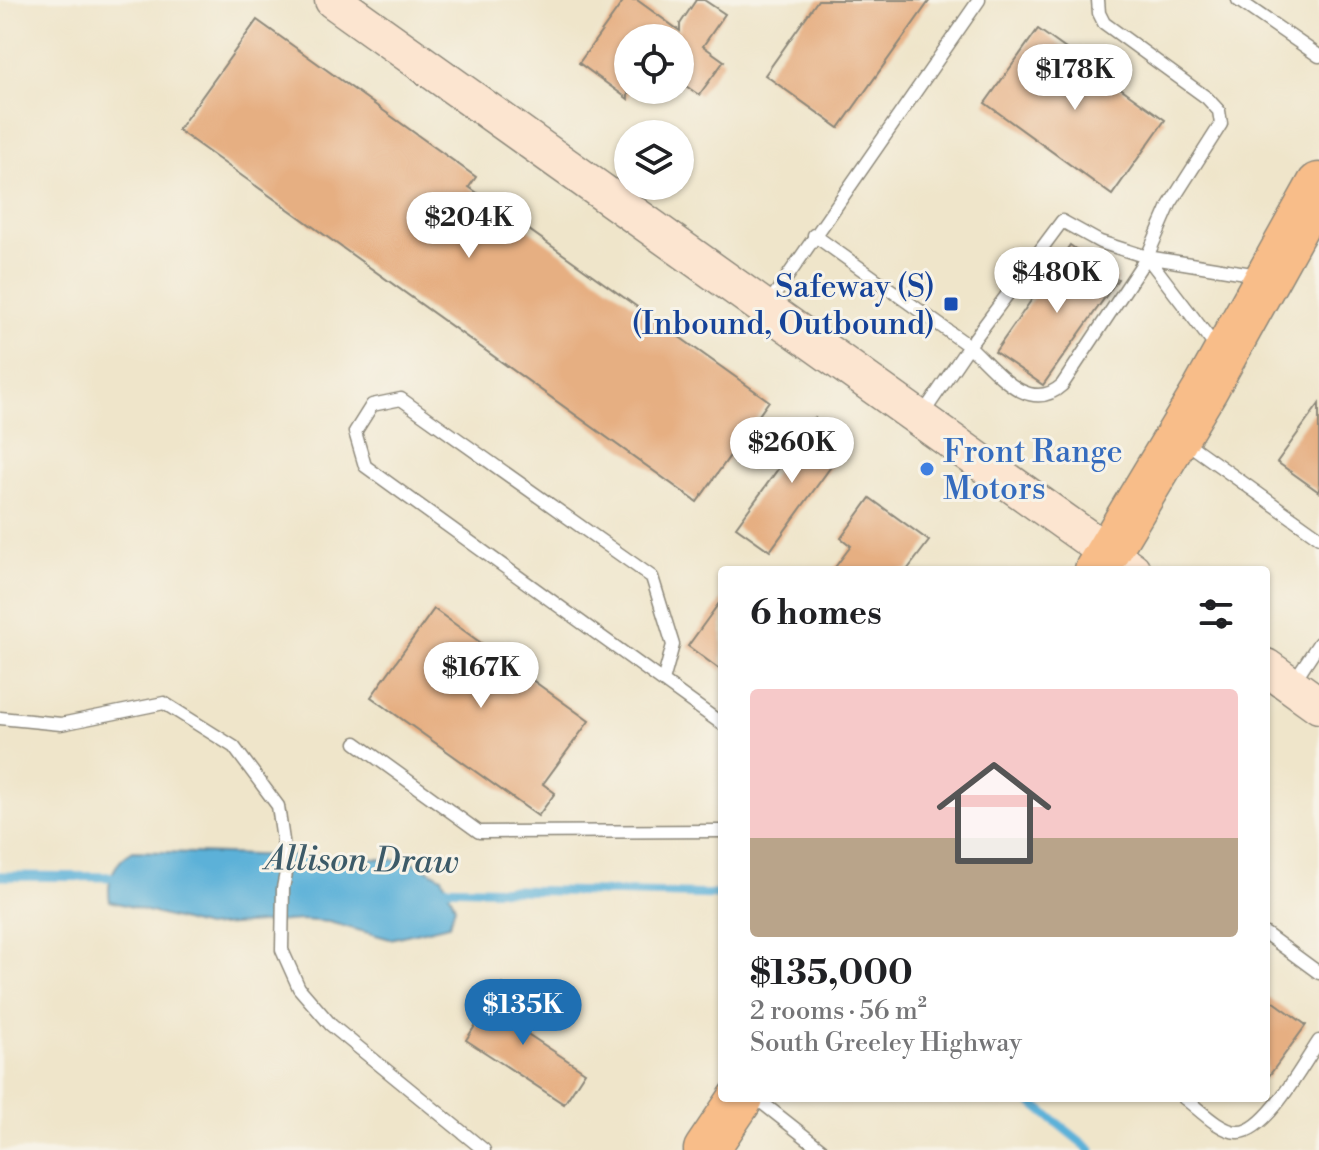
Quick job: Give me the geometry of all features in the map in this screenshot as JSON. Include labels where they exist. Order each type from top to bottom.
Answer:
[{"type":"highway","points":[[1112,564],[1177,436],[1319,185]]},
{"type":"highway","points":[[706,1150],[738,1102]]},
{"type":"street","points":[[333,0],[920,419],[1112,564]]},
{"type":"lane","points":[[765,308],[979,0]]},
{"type":"lane","points":[[814,235],[969,346],[1017,389],[1035,398],[1050,396],[1062,385],[1147,257],[1170,204],[1221,124],[1219,111],[1207,98],[1104,23],[1098,0]]},
{"type":"lane","points":[[1238,0],[1319,56]]},
{"type":"lane","points":[[920,419],[969,346],[1062,221],[1100,242],[1147,257],[1269,277]]},
{"type":"lane","points":[[1147,257],[1223,356]]},
{"type":"lane","points":[[663,681],[673,645],[652,577],[401,399],[372,405],[355,432],[365,466],[718,721]]},
{"type":"lane","points":[[1177,436],[1319,537]]},
{"type":"lane","points":[[1292,685],[1319,643]]},
{"type":"lane","points":[[0,718],[61,724],[164,703],[234,747],[278,806],[287,868],[283,888],[282,950],[299,988],[331,1025],[484,1150]]},
{"type":"lane","points":[[356,743],[479,832],[718,831]]},
{"type":"lane","points":[[1270,937],[1319,973]]},
{"type":"lane","points":[[1190,1102],[1234,1132],[1247,1131],[1266,1117],[1319,1041]]},
{"type":"lane","points":[[761,1102],[822,1150]]},
{"type":"water","points":[[133,851],[409,860],[442,877],[455,906],[449,925],[390,939],[329,922],[301,920],[205,927],[110,901],[109,886],[113,872],[121,860]]},
{"type":"building","points":[[624,0],[637,0],[670,24],[614,24],[614,89],[579,63]]},
{"type":"building","points":[[696,0],[704,0],[725,14],[703,46],[724,61],[699,95],[694,92],[694,24],[680,24]]},
{"type":"building","points":[[818,0],[930,0],[839,128],[765,75]]},
{"type":"building","points":[[257,20],[476,177],[469,187],[769,401],[697,502],[178,130]]},
{"type":"building","points":[[1038,29],[1165,120],[1112,195],[985,103]]},
{"type":"building","points":[[1070,245],[1118,279],[1043,385],[995,352]]},
{"type":"building","points":[[1319,404],[1319,492],[1277,462]]},
{"type":"building","points":[[815,418],[848,443],[770,551],[736,527]]},
{"type":"building","points":[[870,498],[929,541],[910,566],[836,566],[851,546],[841,538]]},
{"type":"building","points":[[718,605],[718,668],[688,646]]},
{"type":"building","points":[[434,609],[589,721],[543,784],[555,793],[538,816],[371,697]]},
{"type":"building","points":[[502,984],[530,1001],[514,1025],[585,1072],[564,1104],[466,1040]]},
{"type":"building","points":[[1270,999],[1306,1025],[1270,1074]]},
{"type":"waterway","name":"Allison Draw","points":[[0,876],[121,877]]},
{"type":"waterway","name":"Allison Draw","points":[[435,888],[718,895]]},
{"type":"waterway","name":"Allison Draw","points":[[1031,1102],[1091,1150]]},
{"type":"place","name":"Safeway (S) (Inbound, Outbound)","points":[[951,304]]},
{"type":"place","name":"Front Range Motors","points":[[927,469]]}]
